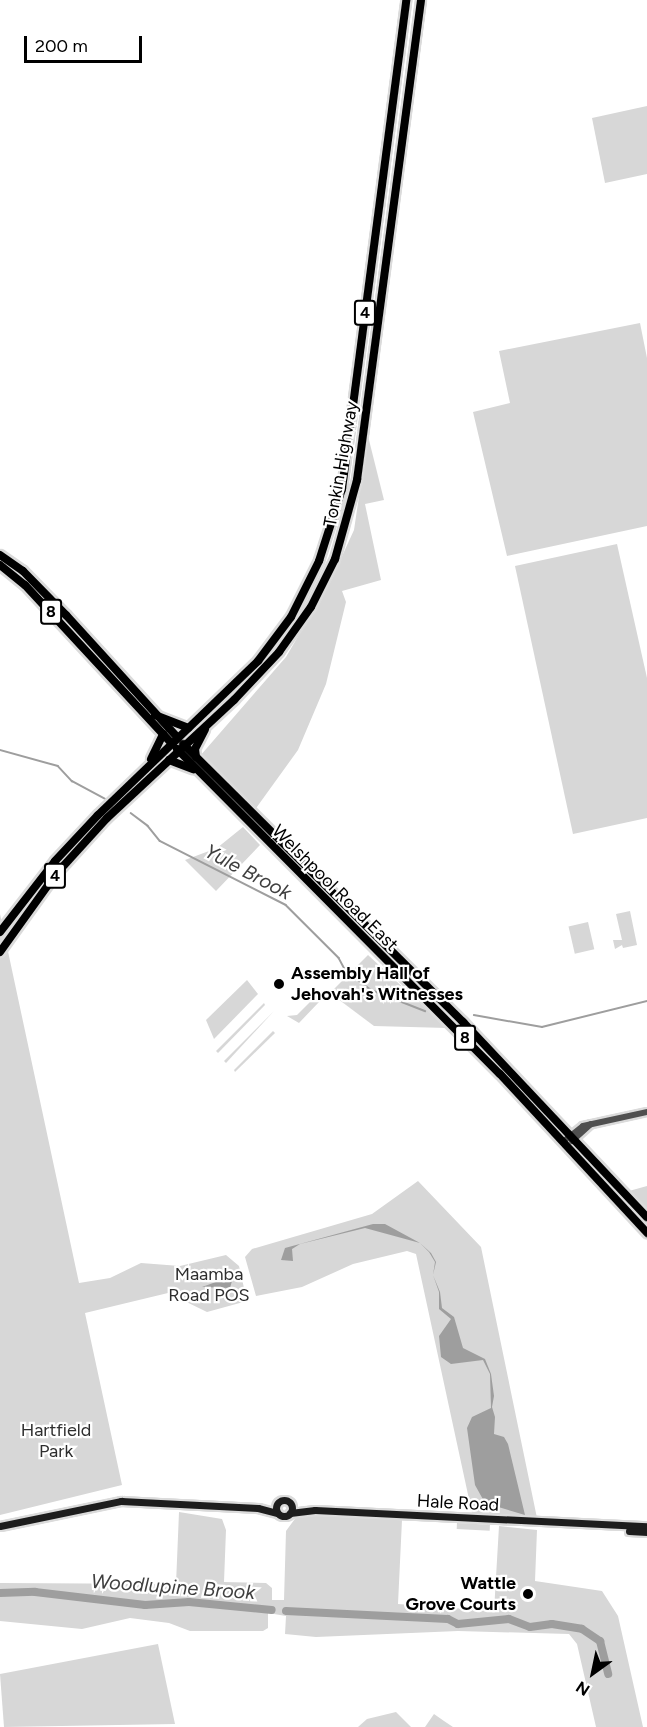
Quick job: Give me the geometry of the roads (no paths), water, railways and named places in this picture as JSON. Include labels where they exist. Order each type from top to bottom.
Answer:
[{"type":"main road","name":"Tonkin Highway","points":[[0,932],[55,861],[258,661],[286,624],[307,590],[342,489],[406,0]]},
{"type":"main road","name":"Tonkin Highway","points":[[0,952],[79,848],[208,723],[291,637],[319,594],[347,525],[357,480],[421,0]]},
{"type":"main road","name":"Welshpool Road East","points":[[0,555],[24,571],[59,607],[155,715],[203,774],[500,1074],[647,1233]]},
{"type":"main road","name":"Welshpool Road East","points":[[0,566],[25,585],[163,735],[175,741]]},
{"type":"main road","points":[[155,715],[189,728]]},
{"type":"main road","points":[[197,758],[195,749],[208,723]]},
{"type":"main road","points":[[140,775],[163,735]]},
{"type":"main road","name":"Welshpool Road East","points":[[182,748],[197,758],[508,1067],[647,1217]]},
{"type":"main road","points":[[169,760],[203,774]]},
{"type":"main road","points":[[500,1074],[508,1067]]},
{"type":"main road","points":[[0,1526],[121,1501],[258,1508],[285,1516],[291,1509],[285,1500],[258,1508]]},
{"type":"main road","points":[[278,1503],[278,1513]]},
{"type":"main road","name":"Hale Road","points":[[291,1509],[600,1526],[647,1526]]},
{"type":"main road","name":"Hale Road","points":[[600,1526],[647,1532]]},
{"type":"street","points":[[565,1143],[592,1124],[647,1112]]},
{"type":"waterway","name":"Yule Brook","points":[[0,750],[58,766],[72,781],[106,799]]},
{"type":"waterway","name":"Yule Brook","points":[[131,813],[148,826],[160,841],[286,905],[339,958],[346,971],[370,989]]},
{"type":"waterway","name":"Yule Brook","points":[[374,991],[425,1011]]},
{"type":"waterway","name":"Yule Brook","points":[[474,1015],[542,1027],[647,1001]]},
{"type":"waterway","name":"Woodlupine Brook","points":[[0,1593],[35,1592],[145,1605],[189,1602],[272,1610]]},
{"type":"waterway","name":"Woodlupine Brook","points":[[286,1611],[448,1619],[458,1624],[509,1619],[530,1627],[552,1624],[582,1629],[600,1641],[608,1674]]},
{"type":"place","name":"Assembly Hall of Jehovah's Witnesses","points":[[279,984]]},
{"type":"place","name":"Wattle Grove Courts","points":[[528,1594]]},
{"type":"park label","name":"Maamba Road POS","points":[[209,1285]]},
{"type":"park label","name":"Hartfield Park","points":[[56,1441]]}]
